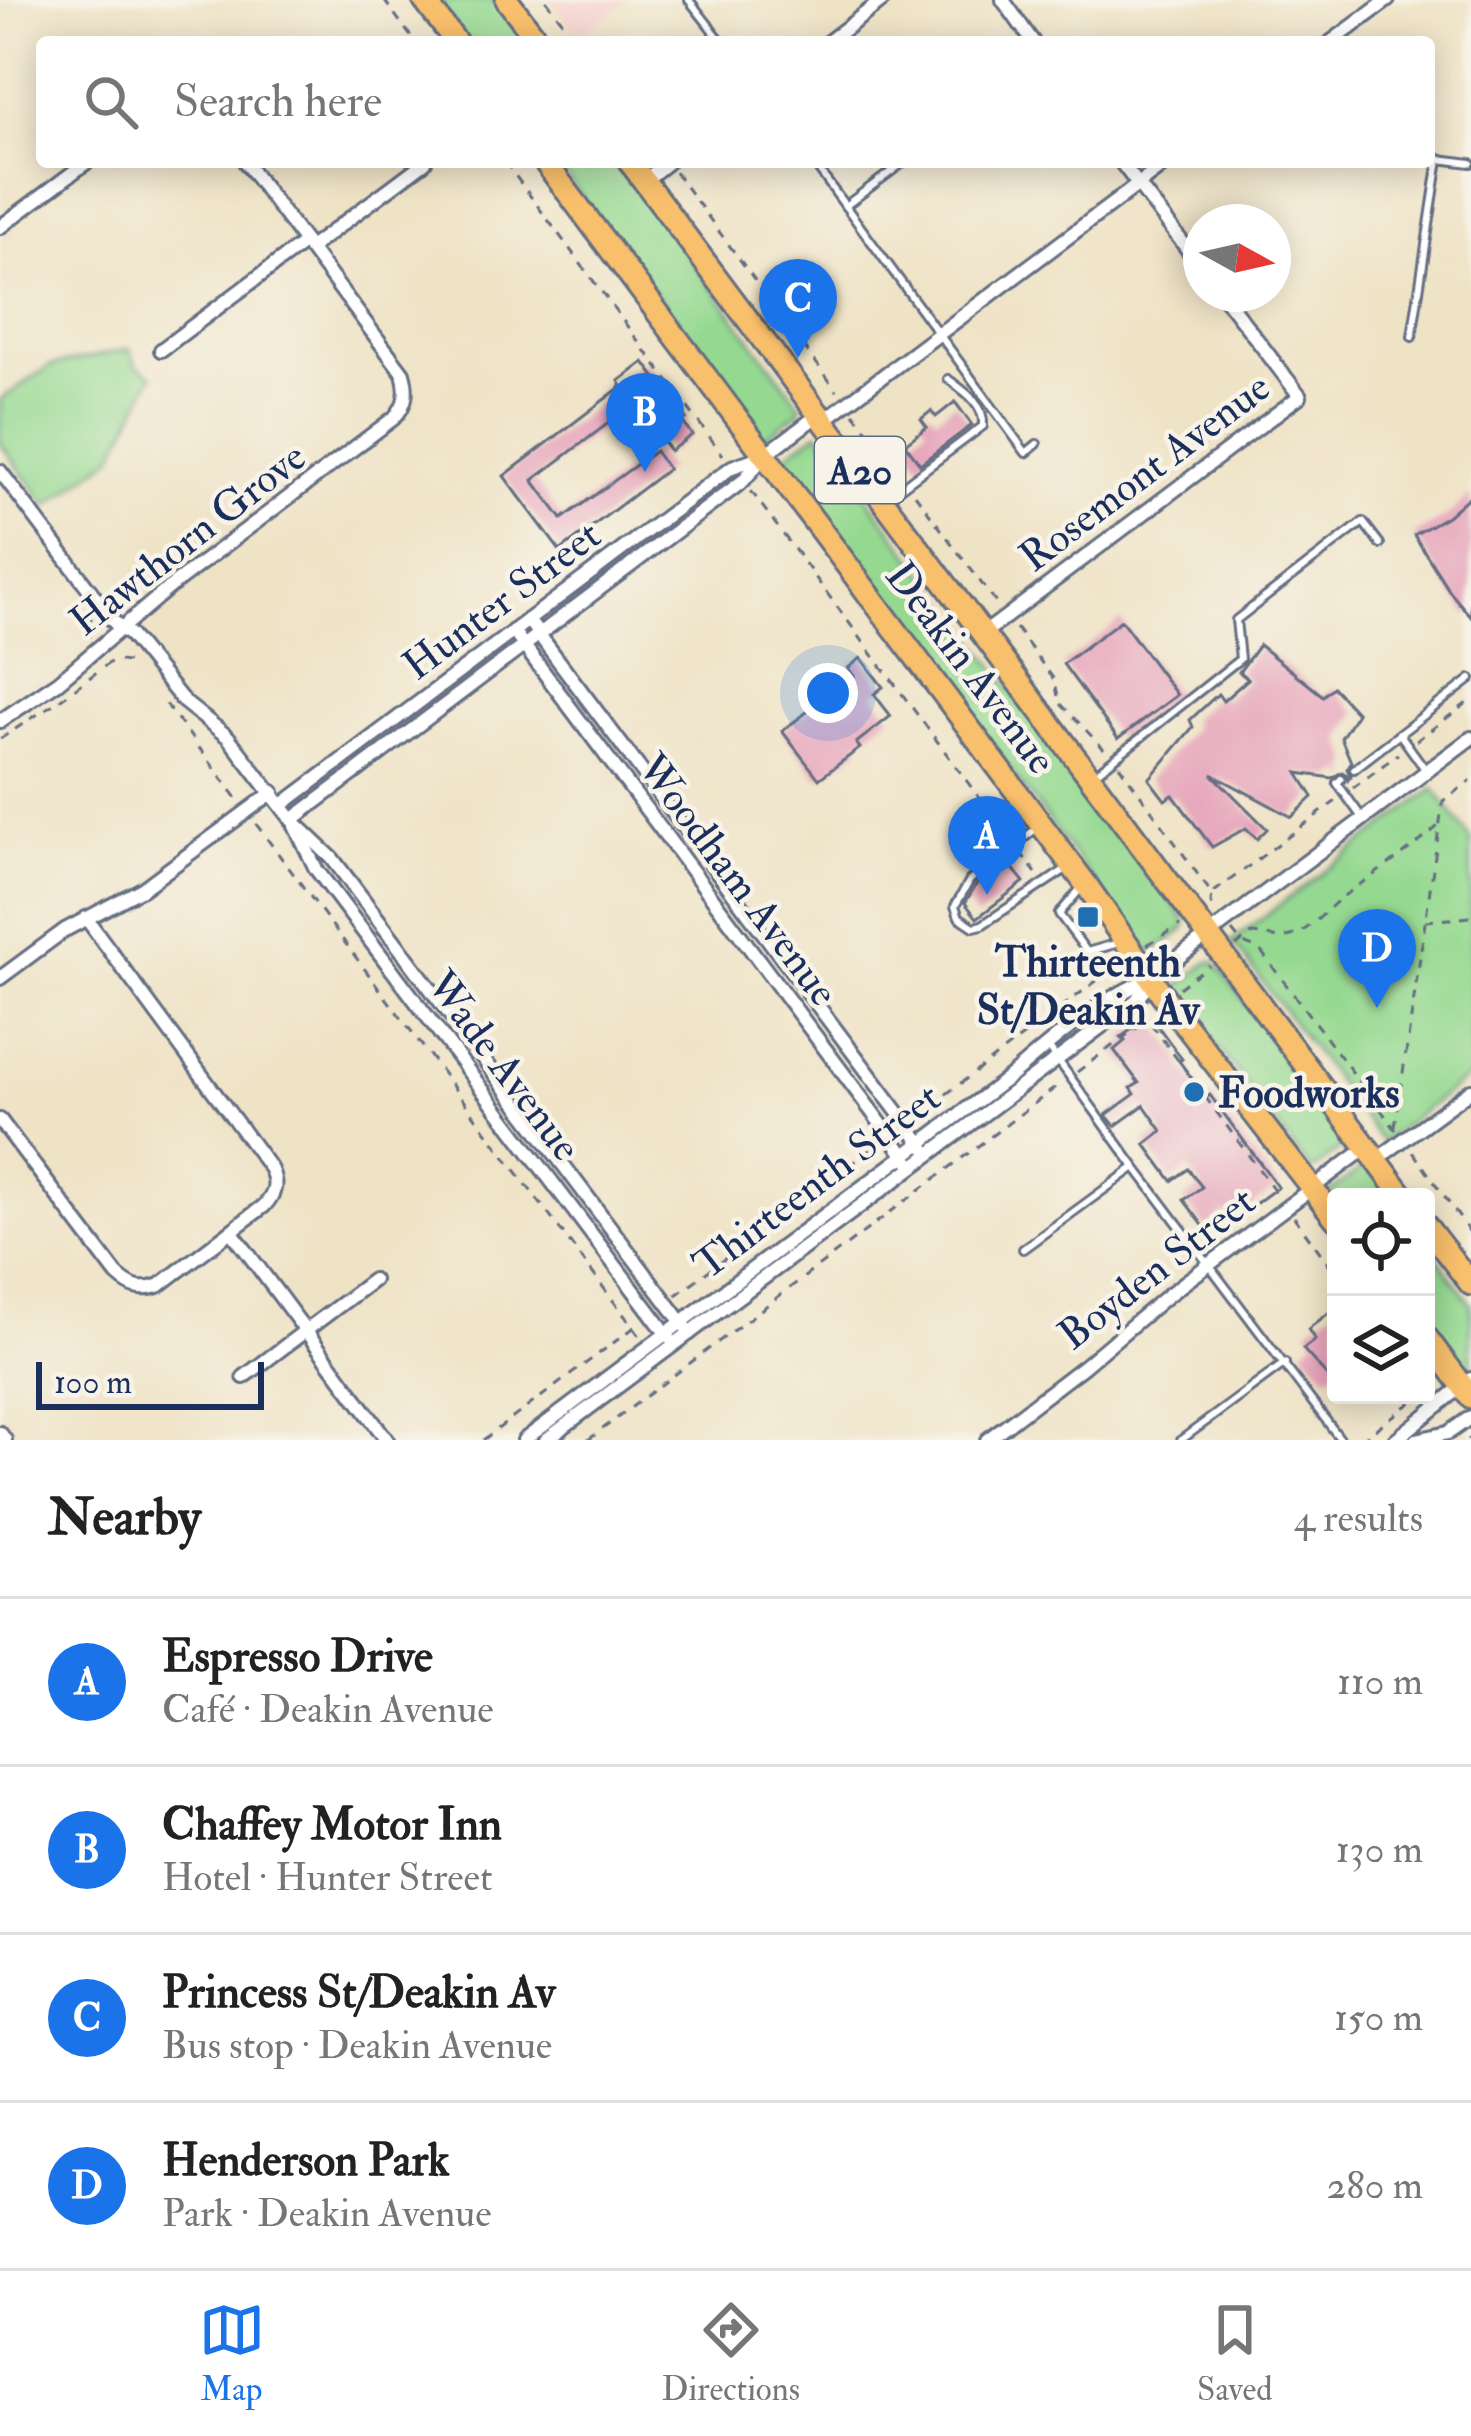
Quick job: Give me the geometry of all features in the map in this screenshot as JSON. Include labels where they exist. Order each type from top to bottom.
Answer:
[{"type":"highway","points":[[424,0],[451,36]]},
{"type":"highway","points":[[508,0],[535,36]]},
{"type":"highway","name":"Deakin Avenue","points":[[550,168],[1041,824],[1150,978],[1327,1207]]},
{"type":"highway","name":"Deakin Avenue","points":[[634,168],[1090,778],[1195,915],[1216,929],[1232,949],[1397,1188]]},
{"type":"highway","points":[[1435,1238],[1471,1285]]},
{"type":"highway","points":[[1435,1347],[1468,1387]]},
{"type":"street","points":[[836,36],[883,0]]},
{"type":"street","points":[[1003,0],[1030,36]]},
{"type":"street","points":[[1339,36],[1388,0]]},
{"type":"street","points":[[0,227],[79,168]]},
{"type":"street","points":[[249,168],[307,245]]},
{"type":"street","points":[[161,350],[416,168]]},
{"type":"street","points":[[644,181],[660,168]]},
{"type":"street","points":[[1125,168],[1183,244]]},
{"type":"street","name":"Hunter Street","points":[[282,805],[732,467],[765,455],[846,403],[1160,168]]},
{"type":"street","name":"Hawthorn Grove","points":[[0,721],[58,682],[170,587],[399,412],[406,398],[403,373],[307,245]]},
{"type":"street","name":"Rosemont Avenue","points":[[982,634],[1300,396],[1236,312]]},
{"type":"street","name":"Hunter Street","points":[[292,820],[743,481],[765,455]]},
{"type":"street","name":"Wade Avenue","points":[[0,471],[111,618],[184,702],[228,736],[272,792],[316,869],[670,1339]]},
{"type":"street","name":"Woodham Avenue","points":[[528,620],[925,1148]]},
{"type":"street","name":"Woodham Avenue","points":[[513,631],[909,1161]]},
{"type":"street","name":"Thirteenth Street","points":[[546,1440],[670,1339],[909,1161],[1047,1045],[1128,987],[1150,978],[1471,739]]},
{"type":"street","points":[[0,979],[65,930],[142,889],[272,792]]},
{"type":"street","name":"Wade Avenue","points":[[292,820],[332,857],[686,1327]]},
{"type":"street","points":[[0,1120],[117,1276],[135,1288],[160,1285],[232,1232],[271,1199],[275,1190],[274,1175],[86,918]]},
{"type":"street","name":"Thirteenth Street","points":[[925,1148],[1137,1000],[1150,978]]},
{"type":"street","name":"Boyden Street","points":[[987,1440],[1283,1203],[1471,1090]]},
{"type":"street","points":[[232,1232],[386,1440]]},
{"type":"street","points":[[244,1377],[373,1280]]},
{"type":"street","name":"Thirteenth Street","points":[[524,1440],[648,1347],[670,1339]]},
{"type":"street","points":[[1395,1440],[1468,1387]]},
{"type":"street","points":[[1416,1440],[1448,1433],[1471,1417]]},
{"type":"lane","points":[[689,0],[717,36]]},
{"type":"lane","points":[[1412,337],[1439,159],[1471,163]]},
{"type":"lane","points":[[817,168],[1026,453],[1037,444]]},
{"type":"lane","points":[[845,206],[896,168]]},
{"type":"lane","points":[[883,501],[983,426],[982,412],[948,379]]},
{"type":"lane","points":[[1090,778],[1240,659],[1236,620],[1363,522],[1380,544]]},
{"type":"lane","points":[[1354,769],[1471,679]]},
{"type":"lane","points":[[1399,733],[1426,772]]},
{"type":"lane","points":[[1341,779],[1337,783],[1364,819]]},
{"type":"lane","points":[[1041,824],[970,880],[955,906],[959,916],[974,927],[982,925],[1044,884],[1078,874]]},
{"type":"lane","points":[[1078,874],[1059,914],[1087,952],[1130,948]]},
{"type":"lane","points":[[1047,1045],[1342,1440]]},
{"type":"lane","points":[[1023,1249],[1135,1167]]},
{"type":"lane","points":[[1181,1440],[1285,1363]]},
{"type":"path","points":[[384,0],[411,36]]},
{"type":"path","points":[[546,0],[573,36]]},
{"type":"path","points":[[509,168],[732,467]]},
{"type":"path","points":[[672,168],[1055,681],[1059,702],[1114,760],[1212,893],[1216,929],[1232,949],[1260,950],[1471,1234]]},
{"type":"path","points":[[743,481],[1044,884]]},
{"type":"path","points":[[85,643],[92,631],[89,613]]},
{"type":"path","points":[[0,739],[113,660],[128,660],[137,667]]},
{"type":"path","points":[[159,695],[648,1347]]},
{"type":"path","points":[[1399,1134],[1443,801],[1471,780]]},
{"type":"path","points":[[1166,999],[1252,934],[1281,938],[1296,934],[1438,826]]},
{"type":"path","points":[[906,1124],[1113,971],[1130,948],[1195,915]]},
{"type":"path","points":[[1425,921],[1471,917]]},
{"type":"path","points":[[1094,950],[1128,987]]},
{"type":"path","points":[[588,1440],[1142,1024],[1152,1025],[1327,1262]]},
{"type":"path","points":[[667,1302],[890,1135]]},
{"type":"path","points":[[483,1440],[651,1314]]},
{"type":"path","points":[[1361,1440],[1409,1404]]},
{"type":"shaded area","points":[[552,0],[627,0],[579,36]]},
{"type":"green space","points":[[435,0],[497,0],[524,36],[462,36]]},
{"type":"green space","points":[[561,168],[622,168],[801,406],[762,436]]},
{"type":"green space","points":[[130,349],[136,365],[153,375],[113,457],[47,506],[0,443],[0,400],[50,366]]},
{"type":"green space","points":[[818,432],[1184,918],[1184,929],[1155,951],[1145,950],[782,464],[783,457]]},
{"type":"green space","points":[[1434,789],[1471,839],[1471,1075],[1382,1142],[1232,941]]},
{"type":"green space","points":[[1215,962],[1350,1140],[1315,1169],[1310,1169],[1178,994],[1179,985]]},
{"type":"green space","points":[[1369,1166],[1385,1188],[1335,1188]]},
{"type":"green space","points":[[1435,1255],[1471,1304],[1471,1366],[1466,1370],[1435,1330]]},
{"type":"building","points":[[644,362],[686,419],[682,421],[692,435],[670,451],[635,403],[533,480],[562,519],[655,451],[668,469],[560,551],[504,476],[622,386],[619,381]]},
{"type":"building","points":[[955,402],[972,425],[920,464],[905,444],[927,427],[921,419],[931,411],[936,417]]},
{"type":"building","points":[[1471,495],[1471,617],[1414,535]]},
{"type":"building","points":[[1121,620],[1177,695],[1118,739],[1063,664]]},
{"type":"building","points":[[1259,645],[1323,696],[1333,687],[1357,713],[1341,738],[1351,776],[1348,780],[1342,772],[1332,778],[1298,773],[1313,797],[1292,817],[1212,774],[1267,829],[1257,839],[1246,828],[1212,847],[1173,795],[1165,800],[1149,779],[1193,727],[1190,720],[1218,694],[1223,701],[1248,679],[1239,672]]},
{"type":"building","points":[[861,658],[883,687],[874,694],[891,716],[856,743],[860,748],[819,779],[782,731],[854,676],[848,668]]},
{"type":"building","points":[[1011,866],[1024,882],[977,918],[965,903],[976,885],[992,872],[996,878]]},
{"type":"building","points":[[1145,1020],[1154,1021],[1206,1098],[1210,1095],[1278,1187],[1232,1221],[1226,1212],[1205,1228],[1184,1200],[1202,1187],[1188,1169],[1172,1181],[1145,1144],[1162,1131],[1144,1105],[1115,1126],[1106,1115],[1135,1094],[1131,1088],[1139,1083],[1114,1050],[1125,1041],[1121,1037]]},
{"type":"building","points":[[1327,1314],[1327,1376],[1303,1349],[1315,1340],[1308,1329]]},
{"type":"place","name":"Princess St/Deakin Av","points":[[798,358]]},
{"type":"place","name":"Chaffey Motor Inn","points":[[645,472]]},
{"type":"place","name":"Espresso Drive","points":[[987,895]]},
{"type":"place","name":"Thirteenth St/Deakin Av","points":[[1088,917]]},
{"type":"place","name":"Henderson Park","points":[[1377,1008]]},
{"type":"place","name":"Foodworks","points":[[1194,1092]]}]
